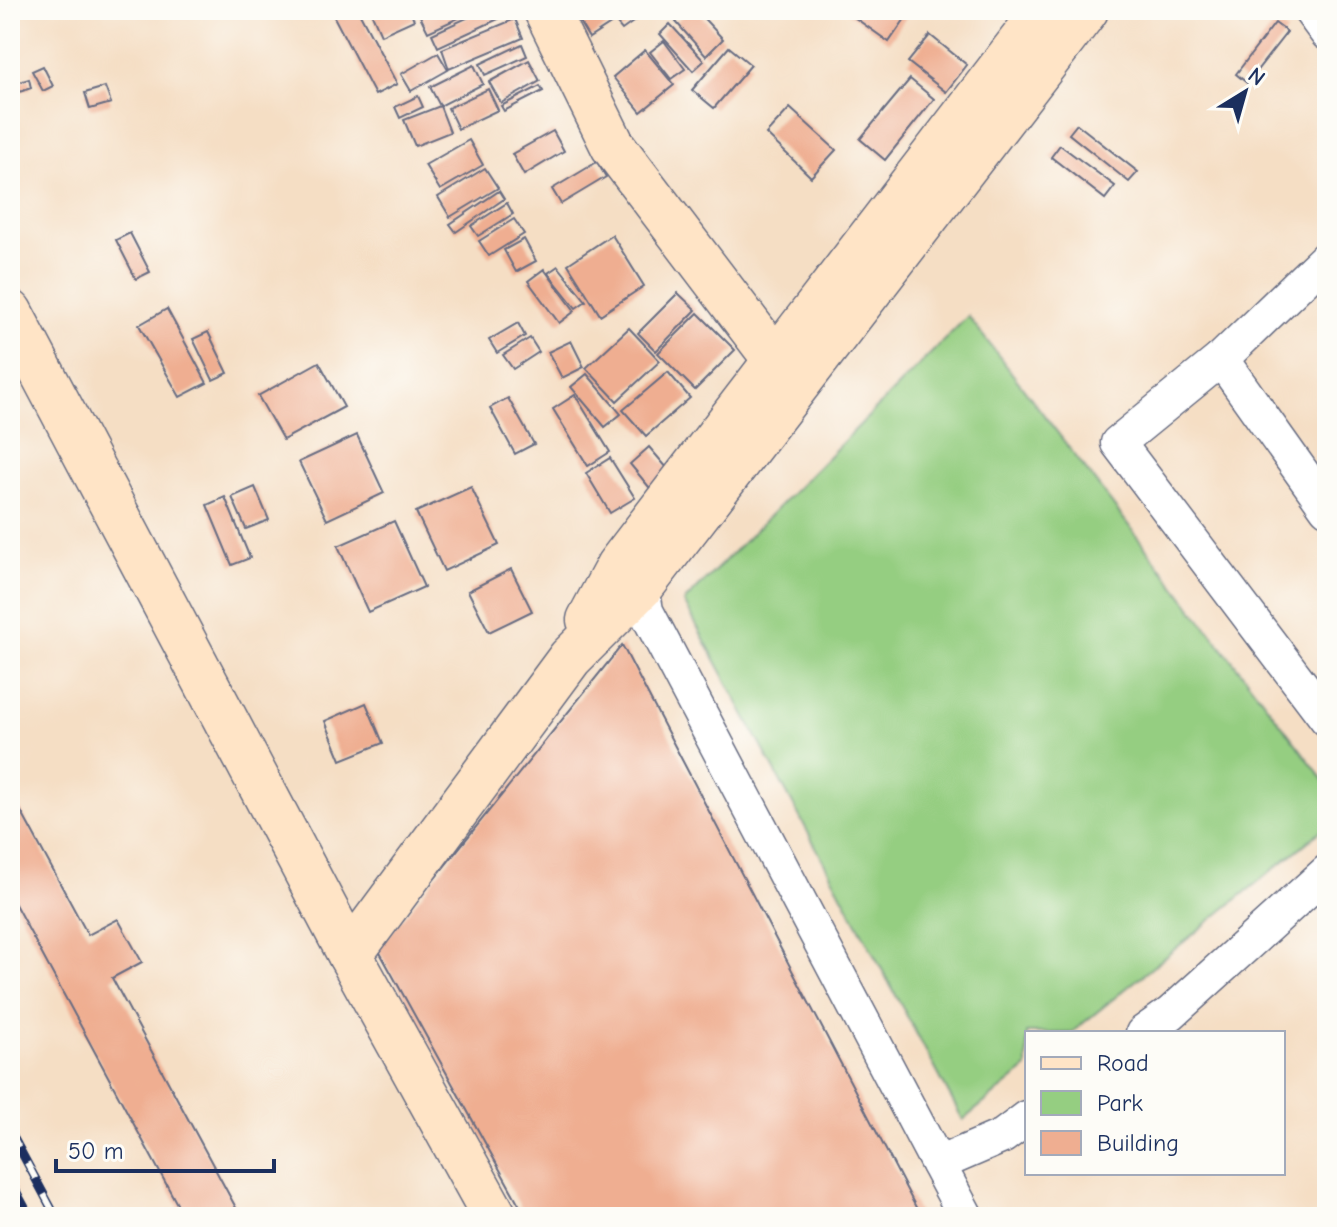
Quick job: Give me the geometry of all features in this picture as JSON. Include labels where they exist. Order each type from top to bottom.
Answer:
[{"type":"street","points":[[546,10],[613,146],[786,373]]},
{"type":"street","points":[[350,955],[570,658],[642,586],[786,373],[1045,10]]},
{"type":"street","points":[[570,658],[618,566],[786,373],[1086,10]]},
{"type":"street","points":[[1310,10],[1327,33]]},
{"type":"street","points":[[1327,257],[1221,359],[1118,443],[1327,719]]},
{"type":"street","points":[[10,312],[350,955],[495,1217]]},
{"type":"street","points":[[1221,359],[1327,508]]},
{"type":"street","points":[[642,586],[646,611],[653,625],[966,1217]]},
{"type":"street","points":[[1146,1031],[1171,1013],[1327,872]]},
{"type":"street","points":[[938,1164],[1003,1136],[1025,1120]]},
{"type":"green space","points":[[968,316],[1327,784],[1327,826],[1073,1031],[1025,1031],[1025,1070],[963,1120],[684,602]]},
{"type":"building","points":[[344,10],[358,10],[397,84],[375,95],[333,15]]},
{"type":"building","points":[[370,10],[410,10],[414,20],[381,35]]},
{"type":"building","points":[[417,10],[476,10],[428,32]]},
{"type":"building","points":[[484,10],[509,10],[511,13],[438,47],[432,34]]},
{"type":"building","points":[[600,10],[632,10],[589,38],[580,23]]},
{"type":"building","points":[[636,10],[644,14],[622,30],[617,24]]},
{"type":"building","points":[[688,10],[696,10],[723,39],[706,56],[676,22]]},
{"type":"building","points":[[844,10],[911,10],[889,42]]},
{"type":"building","points":[[515,19],[523,38],[449,69],[442,49]]},
{"type":"building","points":[[1275,23],[1287,32],[1247,83],[1236,74]]},
{"type":"building","points":[[670,24],[704,61],[693,71],[660,34]]},
{"type":"building","points":[[930,35],[967,65],[946,92],[908,62]]},
{"type":"building","points":[[664,41],[685,69],[671,79],[650,52]]},
{"type":"building","points":[[522,44],[527,56],[485,75],[480,64]]},
{"type":"building","points":[[729,47],[751,65],[714,108],[692,90]]},
{"type":"building","points":[[645,50],[674,85],[641,112],[613,77]]},
{"type":"building","points":[[438,53],[448,70],[411,91],[401,74]]},
{"type":"building","points":[[529,60],[540,81],[501,103],[489,82]]},
{"type":"building","points":[[474,65],[483,84],[440,106],[430,87]]},
{"type":"building","points":[[43,66],[53,86],[43,91],[32,71]]},
{"type":"building","points":[[29,79],[31,88],[11,95],[10,85]]},
{"type":"building","points":[[910,79],[934,99],[885,160],[860,139]]},
{"type":"building","points":[[540,86],[543,91],[504,111],[501,106]]},
{"type":"building","points":[[105,87],[111,103],[90,109],[85,93]]},
{"type":"building","points":[[488,89],[498,110],[458,129],[448,108]]},
{"type":"building","points":[[418,96],[423,107],[400,118],[395,107]]},
{"type":"building","points":[[440,106],[450,132],[415,146],[404,120]]},
{"type":"building","points":[[790,108],[836,150],[811,177],[766,134]]},
{"type":"building","points":[[1077,124],[1138,172],[1129,182],[1069,134]]},
{"type":"building","points":[[553,131],[564,151],[524,175],[512,154]]},
{"type":"building","points":[[469,140],[483,165],[440,190],[425,165]]},
{"type":"building","points":[[1060,145],[1115,186],[1105,199],[1051,157]]},
{"type":"building","points":[[597,162],[606,177],[561,204],[552,189]]},
{"type":"building","points":[[485,168],[498,188],[450,217],[438,197]]},
{"type":"building","points":[[499,191],[504,199],[456,232],[450,224]]},
{"type":"building","points":[[507,203],[513,214],[478,236],[471,226]]},
{"type":"building","points":[[514,219],[524,234],[489,256],[479,241]]},
{"type":"building","points":[[130,233],[150,272],[136,279],[116,240]]},
{"type":"building","points":[[612,235],[644,286],[600,315],[568,264]]},
{"type":"building","points":[[524,239],[536,261],[516,272],[504,250]]},
{"type":"building","points":[[558,266],[586,301],[576,308],[548,273]]},
{"type":"building","points":[[544,269],[575,311],[559,323],[528,281]]},
{"type":"building","points":[[678,293],[696,310],[656,351],[638,333]]},
{"type":"building","points":[[167,309],[207,383],[180,397],[139,325]]},
{"type":"building","points":[[698,313],[735,350],[695,390],[658,353]]},
{"type":"building","points":[[518,323],[525,336],[497,353],[489,340]]},
{"type":"building","points":[[629,328],[660,361],[617,401],[586,368]]},
{"type":"building","points":[[208,332],[228,373],[213,380],[193,339]]},
{"type":"building","points":[[530,338],[539,352],[513,369],[503,355]]},
{"type":"building","points":[[571,341],[584,367],[562,378],[548,352]]},
{"type":"building","points":[[319,362],[344,407],[283,440],[258,396]]},
{"type":"building","points":[[668,372],[690,398],[646,436],[623,410]]},
{"type":"building","points":[[587,374],[621,414],[605,427],[571,387]]},
{"type":"building","points":[[575,395],[610,452],[588,466],[553,409]]},
{"type":"building","points":[[508,398],[534,444],[515,454],[490,408]]},
{"type":"building","points":[[357,435],[384,493],[327,520],[299,462]]},
{"type":"building","points":[[649,447],[674,476],[654,493],[630,464]]},
{"type":"building","points":[[610,458],[635,498],[610,513],[586,473]]},
{"type":"building","points":[[255,487],[269,520],[246,529],[232,497]]},
{"type":"building","points":[[471,487],[499,545],[444,571],[416,512]]},
{"type":"building","points":[[225,497],[250,558],[232,565],[207,505]]},
{"type":"building","points":[[394,521],[424,587],[368,612],[338,546]]},
{"type":"building","points":[[511,569],[532,611],[489,632],[468,591]]},
{"type":"building","points":[[622,645],[921,1217],[526,1217],[378,949]]},
{"type":"building","points":[[366,703],[383,743],[341,760],[325,721]]},
{"type":"building","points":[[10,791],[88,935],[118,919],[142,962],[112,978],[241,1217],[184,1217],[10,895]]},
{"type":"railway","points":[[10,1131],[56,1217]]},
{"type":"railway","points":[[10,1180],[30,1217]]}]
